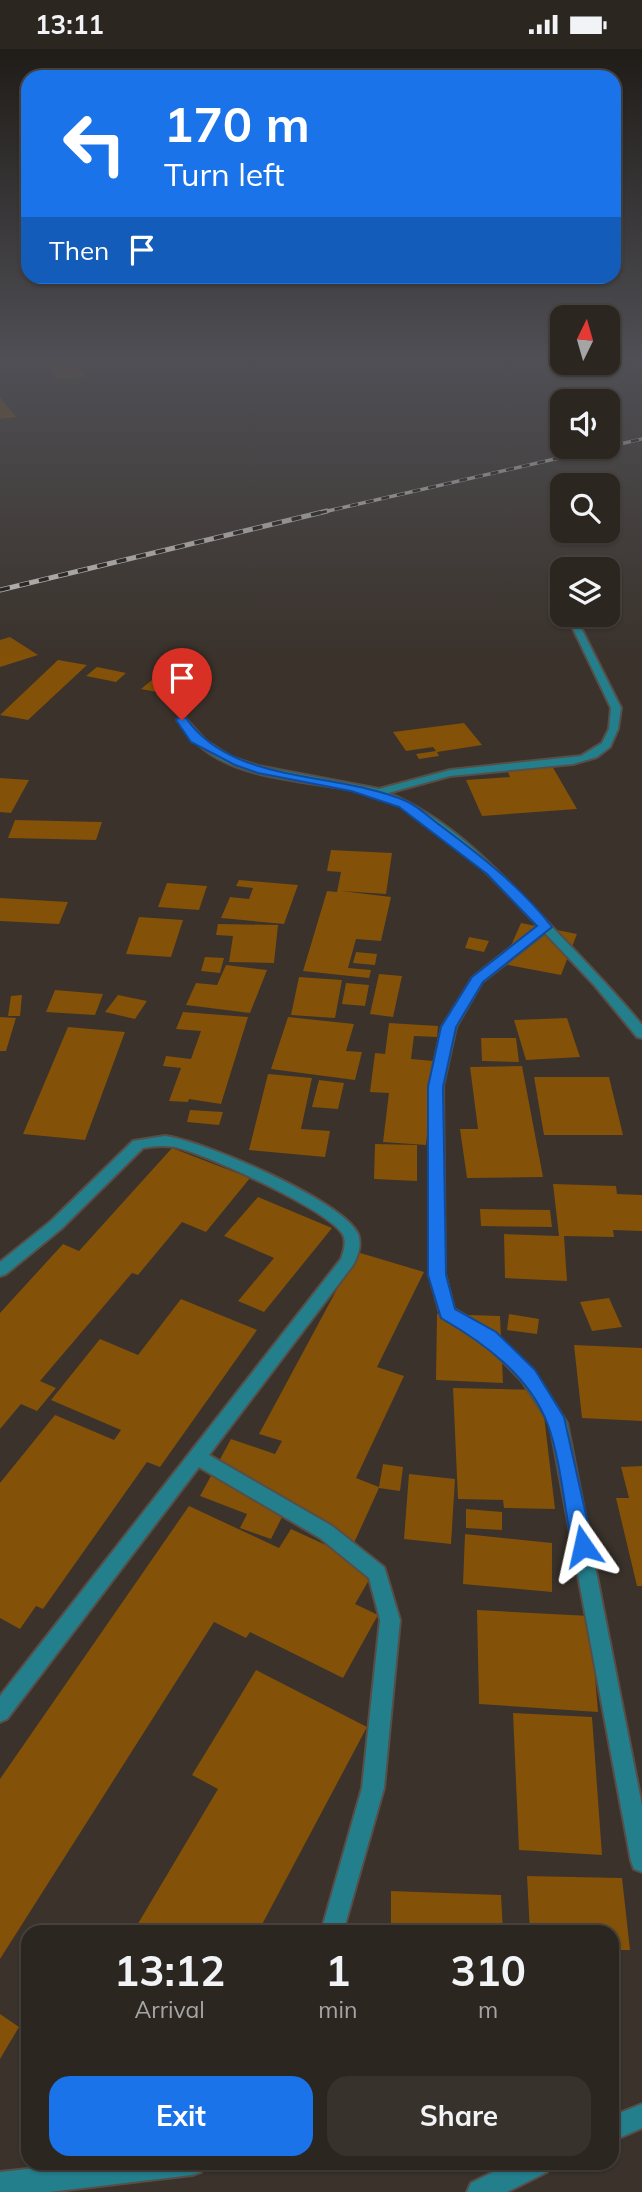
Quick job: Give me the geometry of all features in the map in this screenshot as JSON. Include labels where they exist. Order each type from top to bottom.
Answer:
[{"type":"street","points":[[375,794],[414,778],[449,771],[573,761],[592,758],[602,752],[615,724],[616,708],[576,627]]},
{"type":"street","points":[[182,720],[195,740],[220,755],[245,765],[394,799],[427,819],[492,871],[622,1008],[642,1034]]},
{"type":"street","points":[[545,927],[477,980],[449,1027],[436,1087],[437,1275],[447,1313],[489,1337],[528,1376],[558,1423],[642,1861]]},
{"type":"street","points":[[0,1270],[56,1225],[138,1144],[154,1140],[182,1144],[318,1205],[349,1232],[352,1251],[348,1261],[0,1712]]},
{"type":"street","points":[[197,1457],[326,1532],[377,1573],[390,1620],[373,1788],[334,1925]]},
{"type":"street","points":[[619,2126],[642,2116]]},
{"type":"street","points":[[0,2185],[131,2170]]},
{"type":"street","points":[[480,2192],[524,2170]]},
{"type":"building","points":[[10,637],[38,655],[0,667],[0,640]]},
{"type":"building","points":[[58,660],[87,665],[28,720],[0,715]]},
{"type":"building","points":[[97,667],[126,673],[116,682],[86,676]]},
{"type":"building","points":[[152,680],[178,685],[168,694],[141,689]]},
{"type":"building","points":[[464,723],[482,745],[437,752],[439,756],[419,759],[416,754],[436,751],[433,747],[406,751],[393,732]]},
{"type":"building","points":[[552,766],[577,809],[482,816],[466,780],[510,777],[507,770]]},
{"type":"building","points":[[0,778],[29,780],[11,813],[0,812]]},
{"type":"building","points":[[15,820],[102,822],[96,840],[8,838]]},
{"type":"building","points":[[331,850],[392,853],[386,894],[341,891],[391,897],[381,941],[356,939],[348,968],[371,970],[369,978],[303,971],[327,891],[337,892],[341,872],[327,871]]},
{"type":"building","points":[[239,880],[298,885],[284,924],[221,918],[230,897],[249,899],[253,888],[236,886]]},
{"type":"building","points":[[167,883],[207,886],[199,910],[158,907]]},
{"type":"building","points":[[0,898],[68,902],[59,924],[0,921]]},
{"type":"building","points":[[139,917],[183,920],[171,957],[126,954]]},
{"type":"building","points":[[521,923],[577,934],[561,975],[503,964]]},
{"type":"building","points":[[218,924],[278,925],[274,963],[229,962],[233,936],[216,935]]},
{"type":"building","points":[[469,937],[489,941],[484,952],[465,948]]},
{"type":"building","points":[[356,952],[377,954],[375,965],[353,963]]},
{"type":"building","points":[[205,957],[224,958],[220,973],[201,971]]},
{"type":"building","points":[[226,965],[267,970],[250,1013],[186,1005],[196,983],[217,985]]},
{"type":"building","points":[[379,974],[402,976],[393,1017],[370,1014]]},
{"type":"building","points":[[299,977],[342,980],[335,1018],[291,1015]]},
{"type":"building","points":[[346,983],[369,985],[365,1006],[342,1004]]},
{"type":"building","points":[[55,990],[103,994],[95,1015],[46,1012]]},
{"type":"building","points":[[22,995],[20,1016],[8,1016],[11,996]]},
{"type":"building","points":[[118,995],[147,1001],[135,1019],[105,1012]]},
{"type":"building","points":[[183,1012],[248,1017],[221,1104],[189,1099],[188,1102],[169,1101],[181,1068],[163,1066],[166,1056],[191,1059],[201,1031],[176,1029]]},
{"type":"building","points":[[0,1017],[16,1018],[6,1051],[0,1051]]},
{"type":"building","points":[[288,1017],[354,1024],[346,1051],[362,1052],[355,1080],[271,1069]]},
{"type":"building","points":[[567,1018],[580,1057],[526,1060],[514,1020]]},
{"type":"building","points":[[389,1023],[438,1026],[437,1037],[414,1036],[411,1059],[434,1061],[426,1145],[383,1142],[389,1093],[370,1092],[375,1053],[385,1054]]},
{"type":"building","points":[[68,1027],[125,1032],[85,1140],[23,1134]]},
{"type":"building","points":[[481,1038],[516,1038],[519,1062],[482,1061]]},
{"type":"building","points":[[522,1066],[543,1177],[467,1178],[460,1129],[478,1129],[470,1067]]},
{"type":"building","points":[[268,1074],[312,1078],[301,1129],[330,1131],[325,1157],[249,1150]]},
{"type":"building","points":[[534,1077],[609,1077],[623,1135],[544,1135]]},
{"type":"building","points":[[319,1080],[344,1083],[338,1109],[312,1107]]},
{"type":"building","points":[[190,1110],[223,1112],[219,1125],[187,1122]]},
{"type":"building","points":[[375,1144],[417,1145],[417,1181],[374,1179]]},
{"type":"building","points":[[172,1148],[250,1178],[206,1232],[182,1222],[138,1275],[132,1273],[40,1381],[56,1388],[37,1411],[21,1404],[0,1429],[0,1313],[63,1244],[79,1251]]},
{"type":"building","points":[[553,1184],[616,1186],[617,1194],[642,1195],[642,1231],[613,1230],[614,1237],[564,1236],[567,1281],[505,1278],[504,1234],[559,1236]]},
{"type":"building","points":[[258,1197],[332,1228],[264,1312],[238,1301],[274,1258],[224,1236]]},
{"type":"building","points":[[480,1209],[550,1210],[552,1227],[481,1226]]},
{"type":"building","points":[[357,1252],[424,1272],[377,1367],[404,1376],[356,1478],[379,1487],[383,1464],[403,1467],[400,1491],[379,1488],[354,1543],[282,1517],[271,1539],[240,1528],[247,1514],[200,1496],[231,1439],[275,1454],[282,1441],[259,1434]]},
{"type":"building","points":[[609,1298],[622,1327],[592,1331],[580,1302]]},
{"type":"building","points":[[181,1299],[257,1330],[160,1467],[147,1462],[43,1609],[36,1606],[20,1629],[0,1618],[0,1483],[55,1415],[114,1440],[121,1430],[51,1400],[100,1339],[138,1355]]},
{"type":"building","points":[[437,1314],[500,1316],[503,1383],[436,1380]]},
{"type":"building","points":[[509,1314],[539,1319],[537,1334],[507,1330]]},
{"type":"building","points":[[574,1345],[642,1348],[642,1421],[582,1418]]},
{"type":"building","points":[[453,1388],[541,1390],[555,1509],[504,1508],[503,1500],[458,1499]]},
{"type":"building","points":[[642,1466],[642,1586],[637,1586],[616,1498],[629,1498],[621,1467]]},
{"type":"building","points":[[409,1474],[455,1479],[451,1544],[404,1539]]},
{"type":"building","points":[[189,1506],[279,1548],[291,1529],[376,1568],[355,1604],[378,1615],[343,1678],[250,1632],[246,1638],[214,1622],[0,1959],[0,1779]]},
{"type":"building","points":[[466,1509],[502,1512],[502,1530],[466,1528]]},
{"type":"building","points":[[465,1534],[552,1543],[552,1592],[463,1584]]},
{"type":"building","points":[[477,1610],[590,1616],[598,1712],[479,1704]]},
{"type":"building","points":[[256,1670],[367,1727],[262,1925],[137,1925],[218,1789],[192,1775]]},
{"type":"building","points":[[513,1713],[592,1717],[602,1855],[519,1850]]},
{"type":"building","points":[[527,1876],[622,1878],[630,1950],[619,1950],[619,1925],[530,1925]]},
{"type":"building","points":[[391,1891],[501,1895],[503,1925],[391,1925]]},
{"type":"building","points":[[0,2014],[19,2027],[0,2059]]},
{"type":"railway","points":[[319,513],[559,458]]},
{"type":"railway","points":[[0,590],[327,511]]},
{"type":"route","points":[[182,720],[195,740],[220,755],[258,769],[353,788],[404,804],[492,871],[545,927],[477,980],[449,1027],[436,1087],[437,1275],[447,1313],[489,1337],[509,1356],[528,1376],[558,1423],[583,1546]]}]
